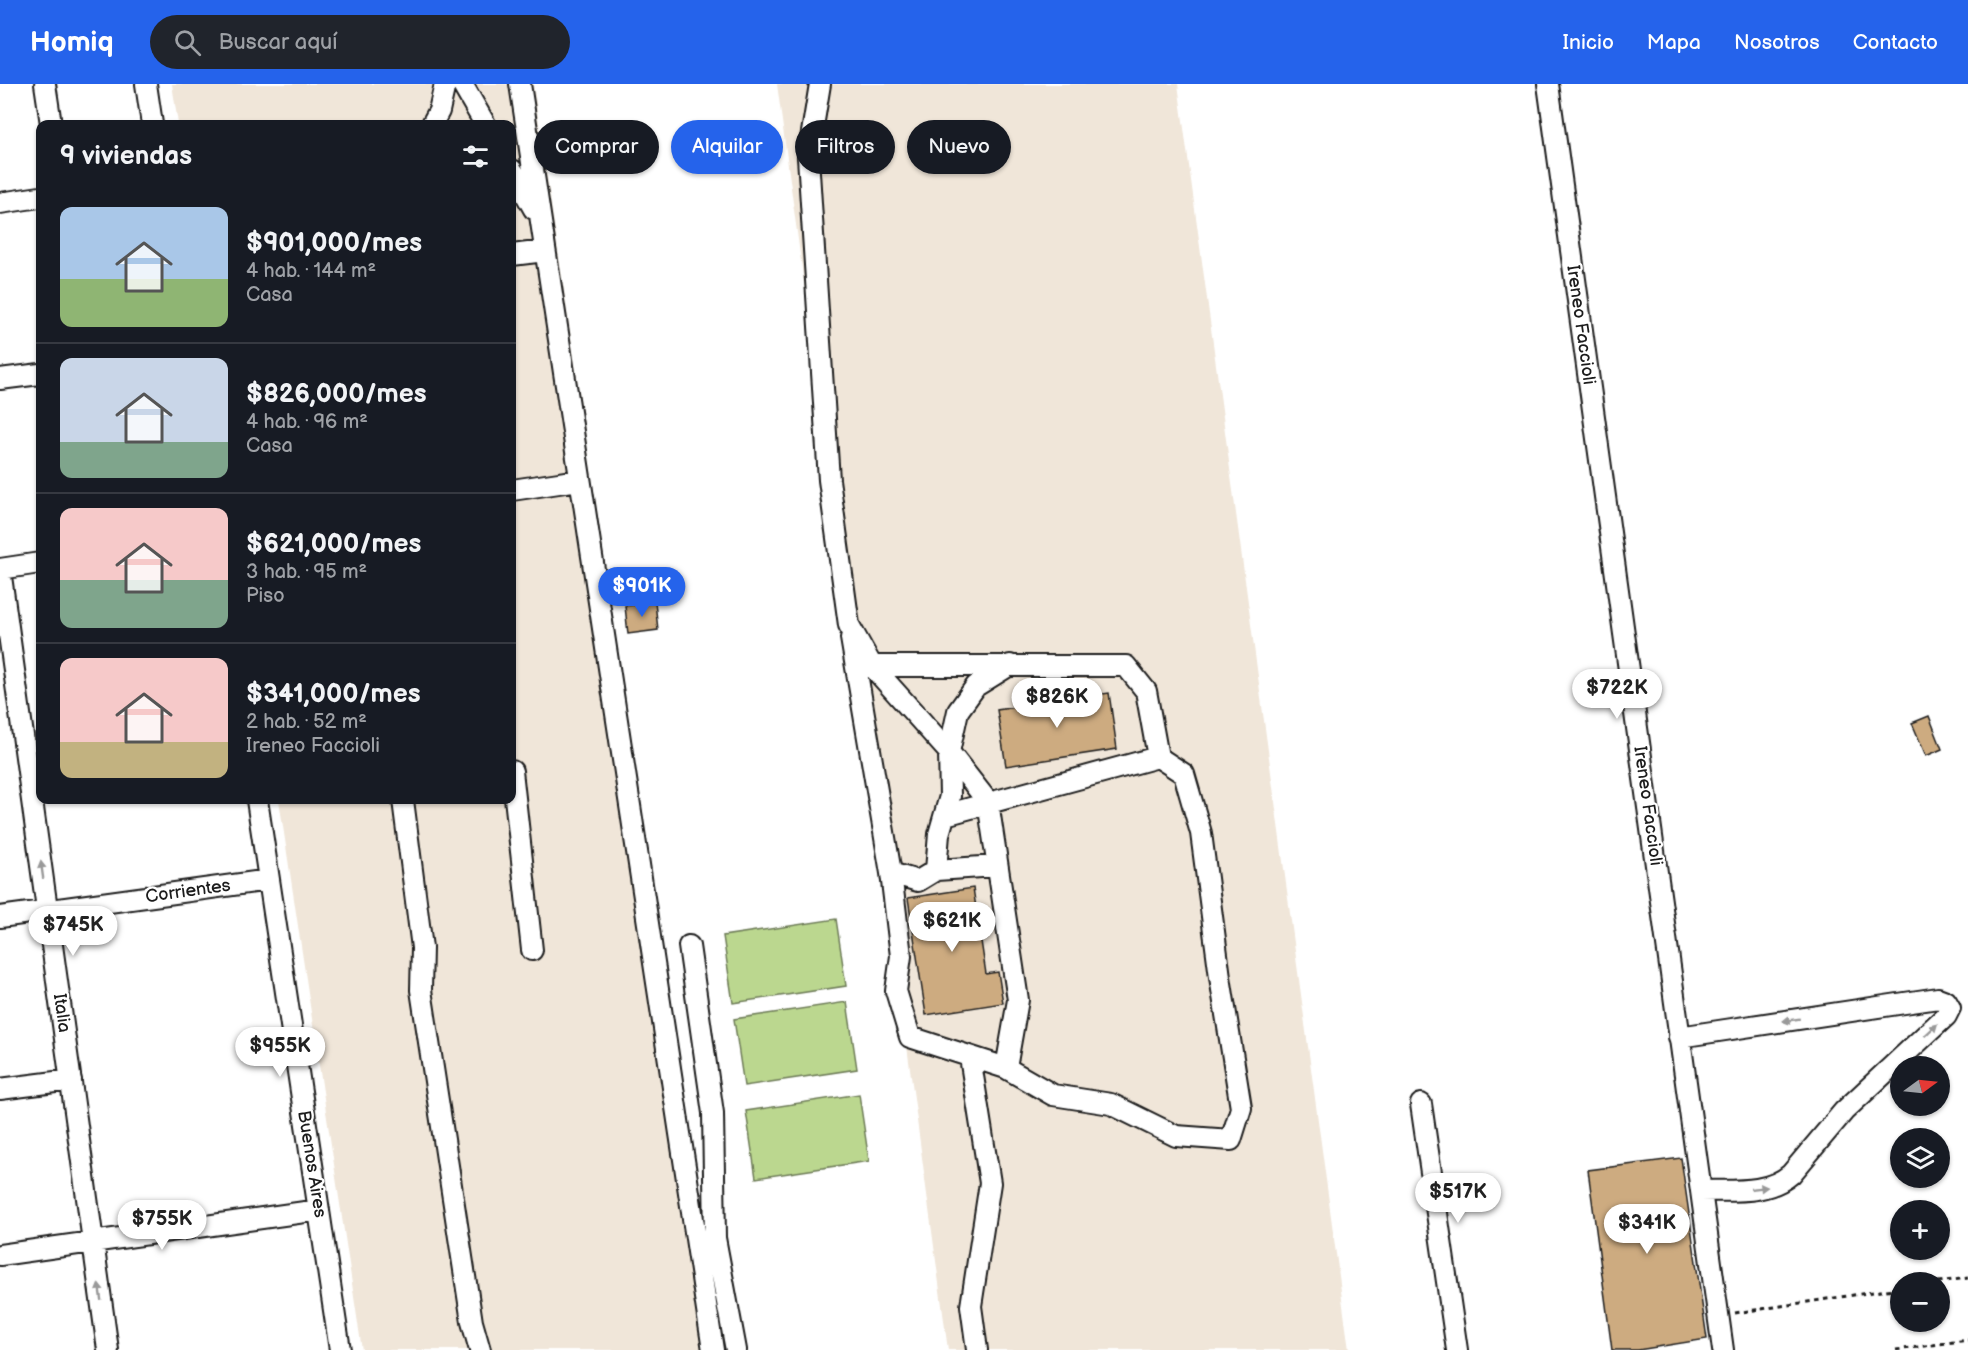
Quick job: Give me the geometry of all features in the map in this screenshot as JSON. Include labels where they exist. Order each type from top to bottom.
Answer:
[{"type":"street","points":[[45,84],[50,120]]},
{"type":"street","points":[[146,84],[151,120]]},
{"type":"street","points":[[434,120],[439,111],[445,84]]},
{"type":"street","points":[[462,84],[483,120]]},
{"type":"street","points":[[520,84],[712,1350]]},
{"type":"street","points":[[820,84],[808,157],[829,480],[849,625],[891,873],[901,956],[896,990],[910,1037],[1006,1068],[1053,1095],[1111,1104],[1176,1136],[1232,1140],[1240,1108],[1200,833],[1184,774],[1158,757],[1146,691],[1126,666],[872,666]]},
{"type":"street","name":"Ireneo Faccioli","points":[[1548,84],[1723,1350]]},
{"type":"street","points":[[516,177],[540,218]]},
{"type":"street","points":[[0,202],[36,198]]},
{"type":"street","points":[[516,255],[545,251]]},
{"type":"street","points":[[0,379],[36,374]]},
{"type":"street","points":[[516,488],[579,480]]},
{"type":"street","points":[[0,569],[36,564]]},
{"type":"street","name":"Italia","points":[[0,569],[33,752],[36,786]]},
{"type":"street","points":[[849,625],[872,666],[949,752],[988,802],[1018,1000],[1006,1068]]},
{"type":"street","points":[[936,870],[939,834],[950,796],[949,752],[958,711],[976,686],[1010,665]]},
{"type":"street","points":[[945,814],[1158,757]]},
{"type":"street","name":"Italia","points":[[38,804],[47,910],[108,1350]]},
{"type":"street","name":"Buenos Aires","points":[[258,804],[340,1350]]},
{"type":"street","points":[[404,804],[422,948],[421,990],[472,1322],[480,1350]]},
{"type":"street","points":[[516,804],[532,950]]},
{"type":"street","points":[[891,873],[918,880],[936,870],[997,866]]},
{"type":"street","name":"Corrientes","points":[[0,917],[269,880]]},
{"type":"street","points":[[689,946],[713,1113],[715,1238],[736,1350]]},
{"type":"street","points":[[1679,1037],[1938,998],[1946,1001],[1950,1008],[1946,1016],[1844,1111],[1791,1174],[1781,1182],[1767,1188],[1701,1191]]},
{"type":"street","points":[[970,1057],[990,1184],[970,1306],[977,1350]]},
{"type":"street","points":[[0,1089],[71,1080]]},
{"type":"street","points":[[1421,1104],[1457,1350]]},
{"type":"street","points":[[0,1255],[319,1210]]},
{"type":"path","points":[[1950,1280],[1968,1278]]},
{"type":"path","points":[[1718,1316],[1890,1290]]},
{"type":"path","points":[[1896,1350],[1968,1340]]},
{"type":"shaded area","points":[[172,84],[533,84],[538,120],[534,120],[534,174],[547,174],[723,1350],[362,1350],[280,804],[516,804],[516,120],[177,120]]},
{"type":"shaded area","points":[[777,84],[1178,84],[1349,1350],[948,1350]]},
{"type":"green space","points":[[836,919],[846,986],[733,1003],[723,936]]},
{"type":"green space","points":[[847,1002],[857,1069],[744,1086],[734,1019]]},
{"type":"green space","points":[[859,1094],[869,1161],[756,1178],[746,1111]]},
{"type":"building","points":[[655,602],[658,630],[628,634],[625,606]]},
{"type":"building","points":[[1109,693],[1117,749],[1006,766],[997,710]]},
{"type":"building","points":[[1929,716],[1942,749],[1926,756],[1912,723]]},
{"type":"building","points":[[973,888],[986,974],[998,972],[1003,1003],[926,1015],[908,898]]},
{"type":"building","points":[[1681,1158],[1707,1339],[1638,1350],[1612,1350],[1588,1170]]}]
